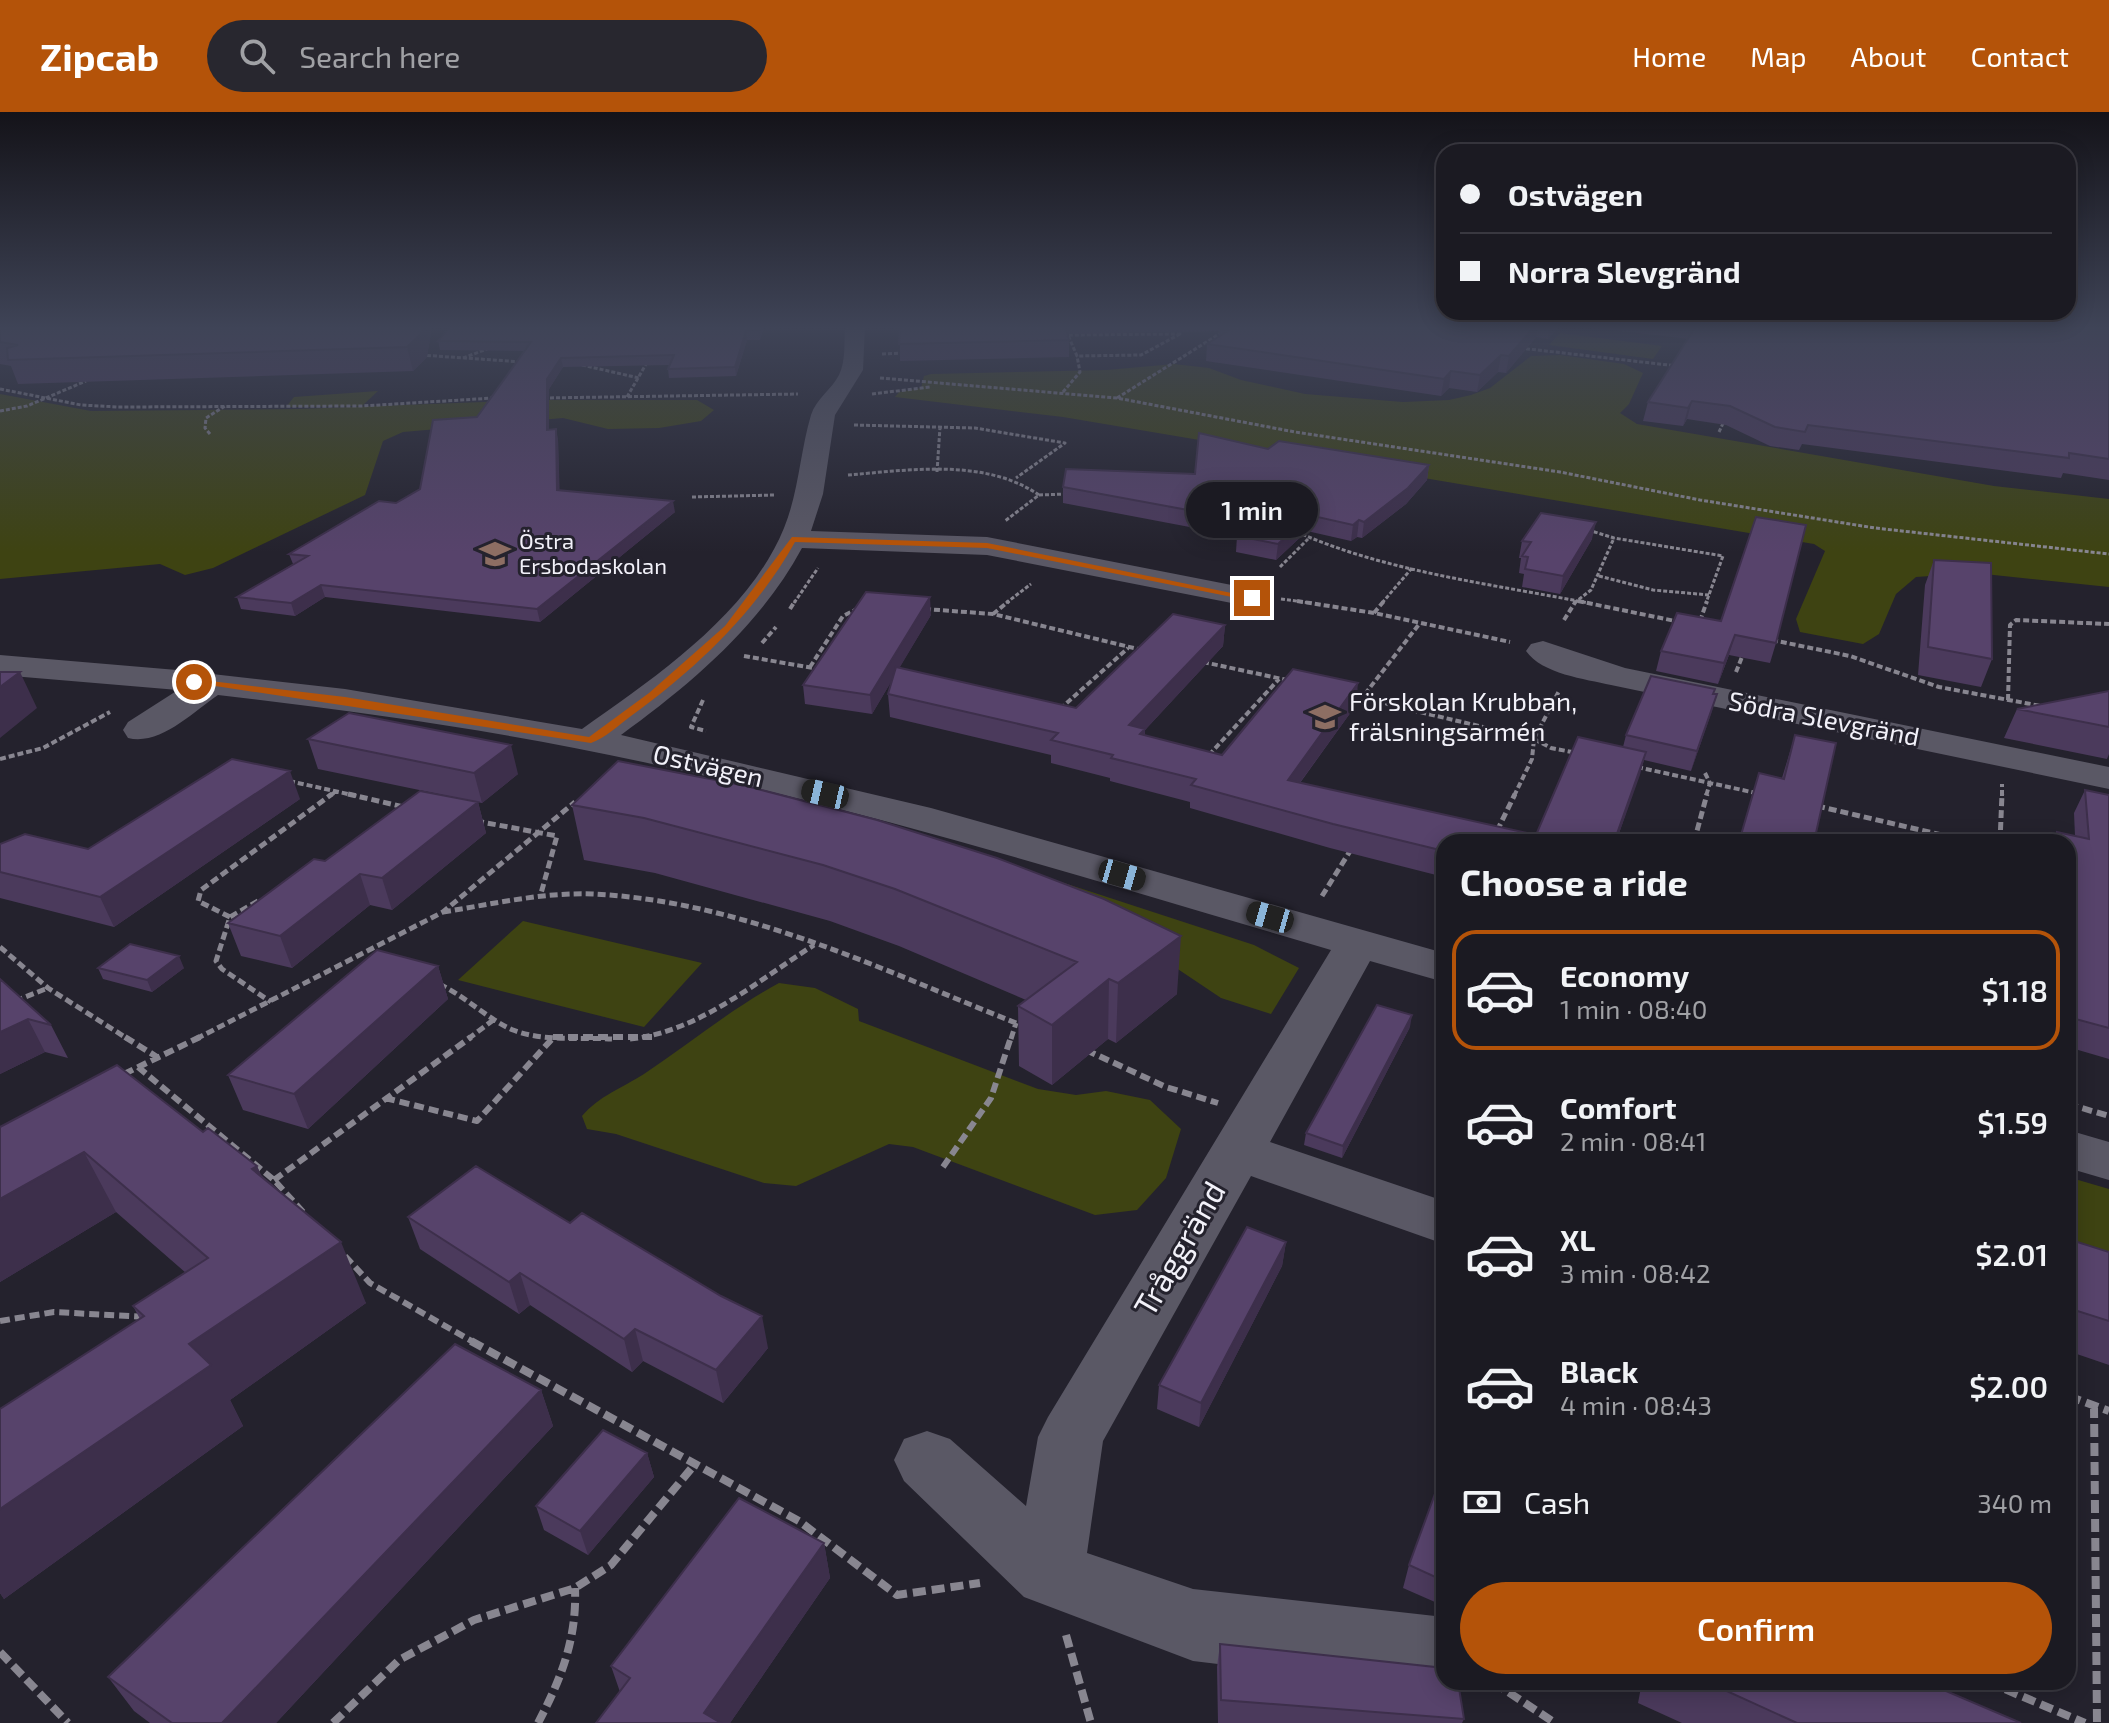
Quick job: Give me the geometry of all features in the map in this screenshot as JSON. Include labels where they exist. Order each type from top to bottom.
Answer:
[{"type":"street","points":[[591,740],[653,696],[729,628],[776,568],[810,495],[824,410],[839,401]]},
{"type":"street","points":[[792,539],[831,541],[1000,532],[1059,560],[1252,598]]},
{"type":"street","name":"Södra Slevgränd","points":[[1558,658],[2109,778]]},
{"type":"street","name":"Ostvägen","points":[[0,665],[212,684],[345,700],[591,740],[917,816],[1347,922],[1436,964]]},
{"type":"street","points":[[165,721],[212,684]]},
{"type":"street","name":"Tråggränd","points":[[1049,1573],[1071,1437],[1247,1133],[1347,922]]},
{"type":"street","points":[[1247,1133],[1436,1219]]},
{"type":"street","points":[[2076,1151],[2109,1161]]},
{"type":"street","points":[[927,1460],[1049,1573],[1193,1625],[1436,1653]]},
{"type":"path","points":[[0,411],[33,401]]},
{"type":"path","points":[[70,401],[118,407],[362,406],[442,401]]},
{"type":"path","points":[[853,438],[856,401]]},
{"type":"path","points":[[1134,401],[1295,432],[1544,469],[1700,500],[1875,528],[2109,554]]},
{"type":"path","points":[[210,434],[205,428],[206,418],[226,406]]},
{"type":"path","points":[[1719,432],[1730,408]]},
{"type":"path","points":[[854,425],[975,428],[1065,443],[1016,478]]},
{"type":"path","points":[[937,472],[940,427]]},
{"type":"path","points":[[1286,442],[1295,432]]},
{"type":"path","points":[[785,615],[810,583],[831,541],[846,497],[850,463]]},
{"type":"path","points":[[848,475],[899,470],[1016,478],[1039,495],[1080,493]]},
{"type":"path","points":[[692,497],[781,495]]},
{"type":"path","points":[[1000,532],[1039,495]]},
{"type":"path","points":[[1287,524],[1308,539],[1412,567],[1684,623]]},
{"type":"path","points":[[1295,531],[1304,524]]},
{"type":"path","points":[[1586,530],[1614,538],[1723,556],[1699,626]]},
{"type":"path","points":[[1564,620],[1576,601],[1591,590],[1614,538]]},
{"type":"path","points":[[1280,567],[1308,539]]},
{"type":"path","points":[[2102,553],[2109,563]]},
{"type":"path","points":[[993,614],[1059,560]]},
{"type":"path","points":[[1374,613],[1412,567]]},
{"type":"path","points":[[1599,576],[1653,590],[1709,595]]},
{"type":"path","points":[[1252,598],[1298,600],[1374,613],[1558,658],[1534,739],[1532,759],[1496,834]]},
{"type":"path","points":[[810,667],[843,616],[867,606]]},
{"type":"path","points":[[911,608],[993,614],[1157,653]]},
{"type":"path","points":[[2008,700],[2010,625],[2016,620],[2109,624]]},
{"type":"path","points":[[1365,694],[1420,623]]},
{"type":"path","points":[[737,667],[777,626]]},
{"type":"path","points":[[1764,639],[1850,656],[1939,687],[2055,709]]},
{"type":"path","points":[[1071,717],[1056,712],[1128,648]]},
{"type":"path","points":[[1736,672],[1746,648]]},
{"type":"path","points":[[747,657],[826,670]]},
{"type":"path","points":[[1200,662],[1293,681]]},
{"type":"path","points":[[1220,764],[1205,759],[1279,679]]},
{"type":"path","points":[[1348,689],[1390,705],[1534,739],[1551,748],[1580,754]]},
{"type":"path","points":[[708,694],[699,704],[691,727],[719,735]]},
{"type":"path","points":[[2000,834],[2003,755]]},
{"type":"path","points":[[1623,764],[1771,796]]},
{"type":"path","points":[[1696,834],[1710,783],[1705,773]]},
{"type":"path","points":[[276,777],[413,808],[401,816]]},
{"type":"path","points":[[230,917],[198,901],[201,890],[335,792]]},
{"type":"path","points":[[113,1081],[443,912],[583,795]]},
{"type":"path","points":[[1802,803],[1937,834]]},
{"type":"path","points":[[460,817],[557,836],[540,897]]},
{"type":"path","points":[[1347,922],[1322,896],[1353,847]]},
{"type":"path","points":[[443,912],[540,897],[592,894],[646,898],[815,944],[1030,1028]]},
{"type":"path","points":[[268,896],[230,917],[216,961],[222,969],[271,1002]]},
{"type":"path","points":[[426,978],[466,997],[511,1029],[553,1038],[636,1038],[658,1036],[685,1027],[815,944]]},
{"type":"path","points":[[0,947],[48,988],[157,1057]]},
{"type":"path","points":[[372,951],[385,958]]},
{"type":"path","points":[[12,1003],[48,988]]},
{"type":"path","points":[[274,1180],[496,1018]]},
{"type":"path","points":[[943,1167],[991,1098],[1016,1023]]},
{"type":"path","points":[[385,1098],[477,1121],[553,1038]]},
{"type":"path","points":[[1083,1049],[1166,1087],[1247,1133]]},
{"type":"path","points":[[138,1067],[274,1180],[311,1220]]},
{"type":"path","points":[[2076,1106],[2109,1116]]},
{"type":"path","points":[[340,1251],[370,1283],[799,1521],[897,1595],[1049,1573],[1091,1723]]},
{"type":"path","points":[[137,1328],[147,1317],[160,1310]]},
{"type":"path","points":[[0,1321],[17,1315],[76,1311],[147,1317]]},
{"type":"path","points":[[2076,1399],[2109,1411]]},
{"type":"path","points":[[2094,1405],[2097,1723]]},
{"type":"path","points":[[333,1723],[399,1660],[474,1620],[575,1588],[611,1565],[695,1464]]},
{"type":"path","points":[[538,1723],[559,1683],[578,1622],[575,1588]]},
{"type":"path","points":[[0,1652],[68,1723]]},
{"type":"path","points":[[1512,1690],[1555,1723]]},
{"type":"path","points":[[2007,1690],[2085,1723]]},
{"type":"green space","points":[[0,401],[38,401],[91,411],[298,409],[507,401],[699,401],[714,410],[701,421],[659,428],[608,429],[563,418],[403,432],[383,441],[365,495],[213,568],[185,575],[160,564],[0,579]]},
{"type":"green space","points":[[291,401],[367,401],[362,406],[286,407]]},
{"type":"green space","points":[[930,401],[1630,401],[1620,413],[1637,424],[1994,486],[2109,499],[2109,587],[1975,573],[1916,577],[1896,594],[1879,634],[1863,644],[1800,632],[1796,619],[1825,551],[1814,544],[1063,417]]},
{"type":"green space","points":[[1009,865],[1254,945],[1299,968],[1271,1014],[1221,998],[1118,929]]},
{"type":"green space","points":[[523,921],[702,963],[644,1027],[458,980]]},
{"type":"green space","points":[[779,983],[815,988],[858,1009],[859,1021],[1038,1089],[1076,1095],[1106,1091],[1150,1100],[1181,1129],[1166,1178],[1137,1210],[1095,1215],[913,1147],[889,1144],[796,1186],[764,1183],[616,1134],[587,1129],[582,1116],[596,1103]]},
{"type":"green space","points":[[2076,1179],[2109,1189],[2109,1295],[2076,1284]]},
{"type":"building","points":[[488,401],[547,401],[547,430],[556,429],[557,490],[673,501],[537,609],[321,585],[291,603],[237,597],[308,556],[289,554],[379,501],[396,503],[420,489],[433,420],[477,417]]},
{"type":"building","points":[[1649,401],[1692,401],[1688,408]]},
{"type":"building","points":[[1693,401],[2109,401],[2109,459],[2069,453],[2069,458],[1808,425],[1805,432],[1775,427],[1730,406]]},
{"type":"building","points":[[1199,433],[1268,449],[1279,441],[1429,465],[1408,488],[1364,522],[1359,520],[1353,525],[1309,515],[1278,544],[1237,536],[1253,522],[1063,487],[1066,469],[1195,474]]},
{"type":"building","points":[[1541,513],[1596,522],[1563,576],[1525,569],[1528,557],[1522,556],[1531,542],[1522,541]]},
{"type":"building","points":[[1756,517],[1806,525],[1776,643],[1735,635],[1724,663],[1661,651],[1677,613],[1721,621]]},
{"type":"building","points":[[1934,560],[1991,563],[1992,659],[1928,647]]},
{"type":"building","points":[[866,592],[930,597],[870,695],[803,685]]},
{"type":"building","points":[[1173,614],[1225,625],[1129,725],[1145,729],[1140,734],[1222,755],[1293,669],[1358,683],[1288,780],[1531,834],[1436,834],[1436,849],[1191,785],[1196,779],[1051,740],[1058,733],[888,694],[896,667],[1076,708]]},
{"type":"building","points":[[0,672],[20,672],[0,687]]},
{"type":"building","points":[[1651,676],[1715,689],[1713,694],[1717,694],[1697,751],[1626,735]]},
{"type":"building","points":[[2109,691],[2109,727],[2017,709]]},
{"type":"building","points":[[349,713],[511,745],[474,773],[308,739]]},
{"type":"building","points":[[1795,735],[1836,743],[1816,834],[1741,834],[1759,773],[1784,779]]},
{"type":"building","points":[[1578,737],[1646,752],[1617,834],[1536,834]]},
{"type":"building","points":[[232,759],[290,771],[100,897],[0,872],[0,844],[25,834],[88,849]]},
{"type":"building","points":[[618,761],[746,786],[877,820],[997,858],[1104,899],[1181,936],[1118,983],[1109,979],[1052,1025],[1018,1006],[1077,962],[895,889],[823,865],[644,818],[572,805]]},
{"type":"building","points":[[2085,790],[2109,795],[2109,1028],[2076,1019],[2076,836],[2089,839]]},
{"type":"building","points":[[420,791],[478,802],[382,878],[360,874],[280,936],[228,923],[314,859],[325,861]]},
{"type":"building","points":[[130,944],[179,956],[147,980],[98,968]]},
{"type":"building","points":[[377,950],[438,966],[294,1094],[228,1075]]},
{"type":"building","points":[[0,979],[51,1025],[28,1019],[0,1032]]},
{"type":"building","points":[[1377,1005],[1412,1015],[1343,1146],[1306,1133]]},
{"type":"building","points":[[117,1065],[203,1132],[208,1128],[257,1166],[252,1169],[341,1242],[189,1344],[211,1365],[0,1509],[0,1409],[144,1316],[133,1306],[208,1258],[84,1152],[0,1199],[0,1127]]},
{"type":"building","points":[[476,1166],[570,1223],[582,1213],[721,1296],[762,1316],[716,1370],[635,1329],[624,1339],[520,1273],[509,1282],[408,1217]]},
{"type":"building","points":[[1247,1227],[1286,1242],[1201,1403],[1159,1385]]},
{"type":"building","points":[[2076,1242],[2109,1252],[2109,1321],[2076,1311]]},
{"type":"building","points":[[455,1344],[541,1390],[222,1723],[172,1723],[108,1677]]},
{"type":"building","points":[[603,1430],[647,1453],[580,1531],[536,1506]]},
{"type":"building","points":[[1436,1491],[1436,1577],[1409,1565]]},
{"type":"building","points":[[739,1498],[824,1543],[704,1713],[721,1723],[596,1723],[630,1678],[611,1666]]},
{"type":"building","points":[[1220,1644],[1436,1667],[1436,1690],[1459,1690],[1464,1719],[1221,1700]]},
{"type":"building","points":[[1725,1690],[1944,1690],[2021,1723],[1797,1723]]},
{"type":"place","name":"Östra Ersbodaskolan","points":[[495,554]]},
{"type":"place","name":"Förskolan Krubban, frälsningsarmén","points":[[1325,717]]},
{"type":"route","points":[[194,682],[345,700],[591,740],[653,696],[729,628],[776,568],[792,539],[987,546],[1252,598]]}]
